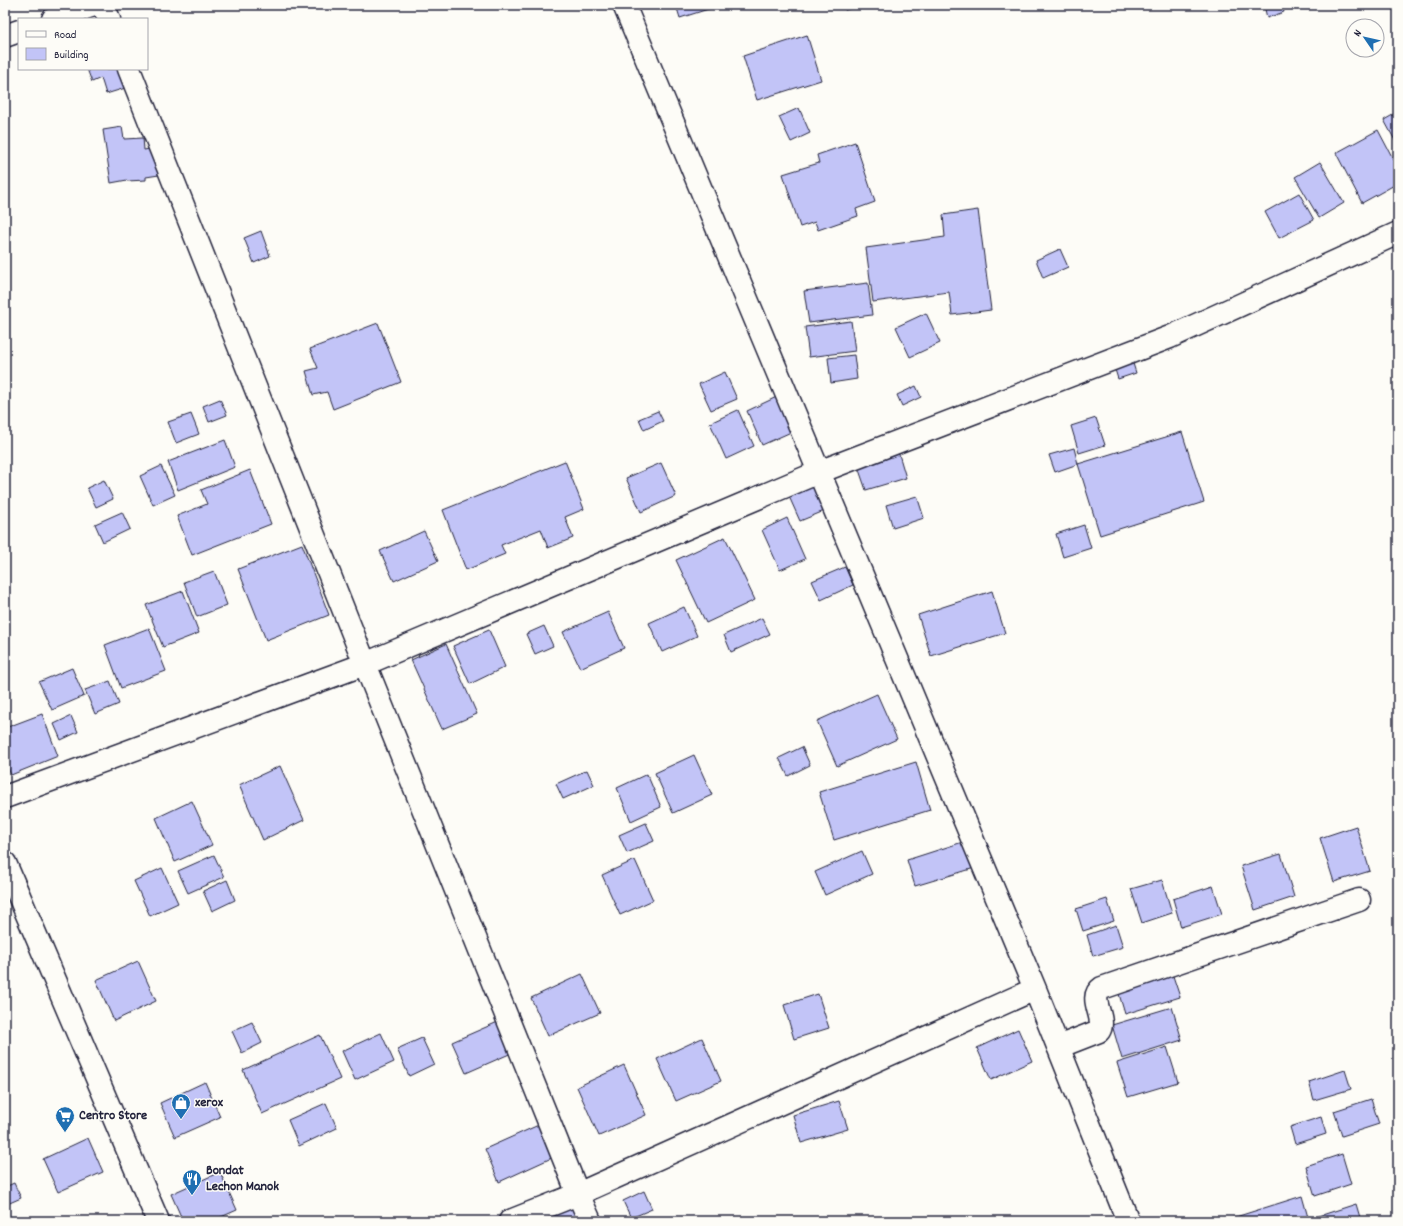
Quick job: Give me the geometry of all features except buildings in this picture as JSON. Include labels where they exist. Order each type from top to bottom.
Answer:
[{"type":"street","points":[[56,18],[94,5]]},
{"type":"street","points":[[103,5],[109,18]]},
{"type":"street","points":[[624,5],[1035,989],[1128,1221]]},
{"type":"street","points":[[5,36],[18,31]]},
{"type":"street","points":[[129,70],[365,664],[590,1221]]},
{"type":"street","points":[[5,797],[365,664],[819,472],[1170,337],[1398,233]]},
{"type":"street","points":[[5,863],[158,1221]]},
{"type":"street","points":[[1058,1047],[1099,1031],[1101,1025],[1096,995],[1098,990],[1102,988],[1359,900]]},
{"type":"street","points":[[510,1221],[578,1194],[1035,989]]},
{"type":"place","name":"xerox","points":[[181,1120]]},
{"type":"place","name":"Centro Store","points":[[65,1133]]},
{"type":"place","name":"Bondat Lechon Manok","points":[[192,1196]]}]
